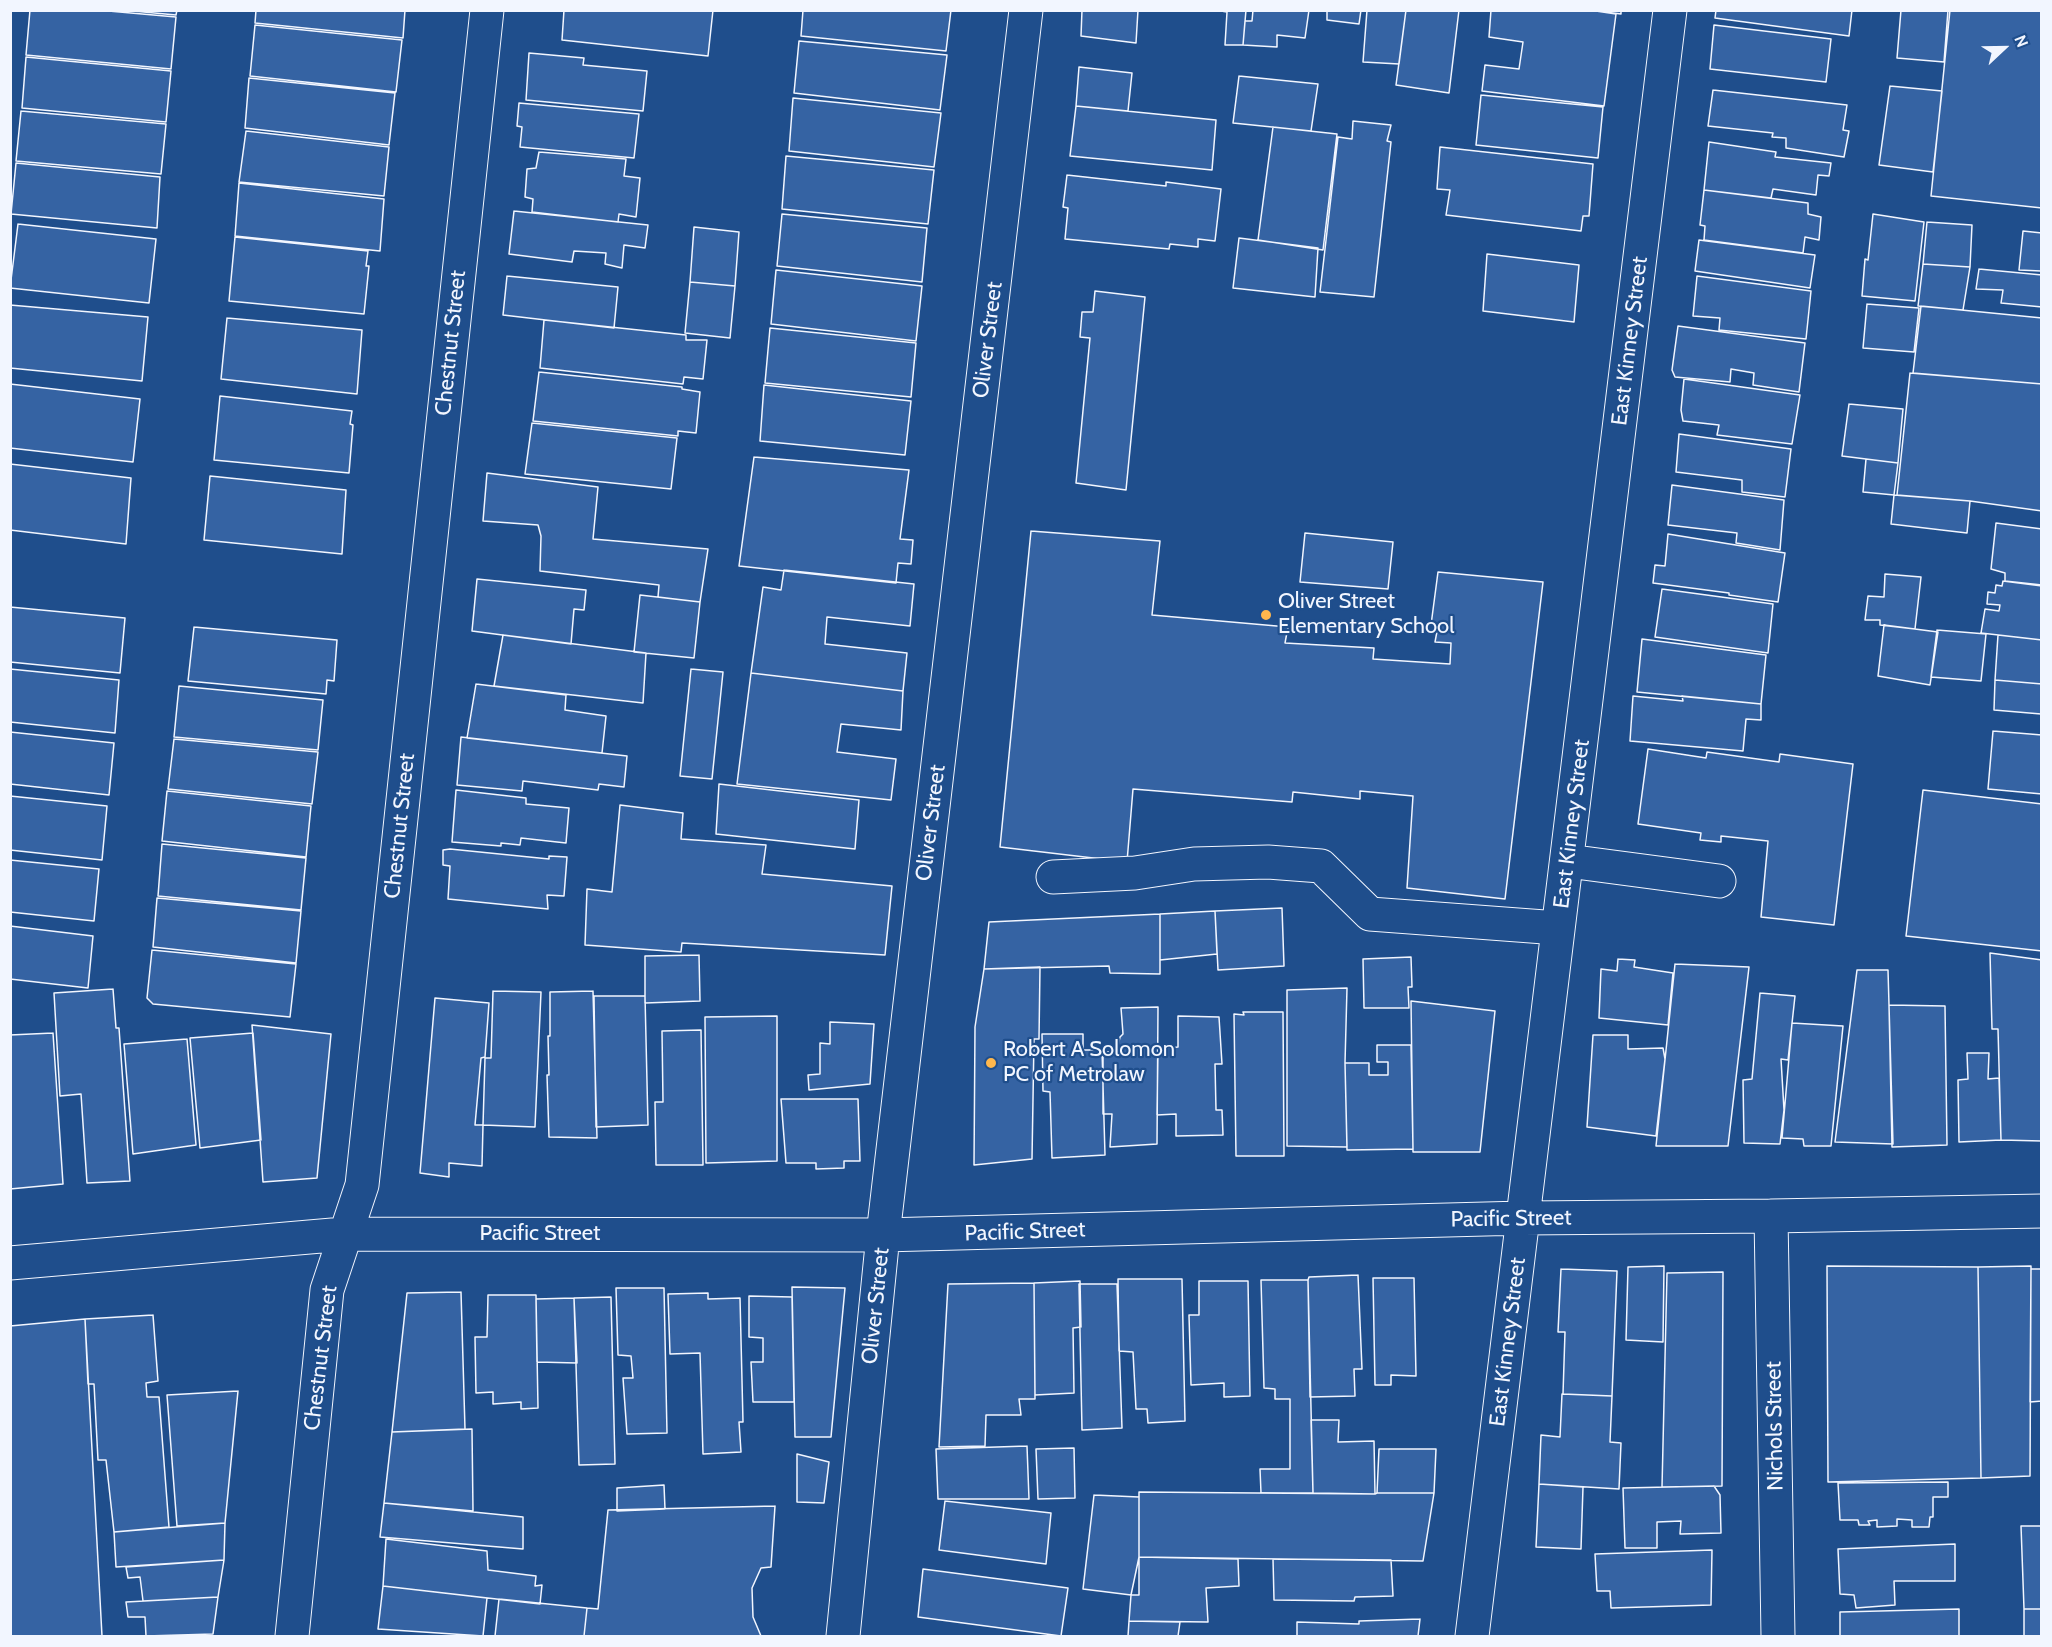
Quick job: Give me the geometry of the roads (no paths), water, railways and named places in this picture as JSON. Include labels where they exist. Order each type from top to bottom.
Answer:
[{"type":"street","name":"Chestnut Street","points":[[292,1636],[327,1290],[362,1185],[487,10]]},
{"type":"street","name":"Oliver Street","points":[[843,1636],[883,1235],[1026,10]]},
{"type":"street","name":"East Kinney Street","points":[[1472,1636],[1670,10]]},
{"type":"street","points":[[1568,861],[1719,880]]},
{"type":"street","points":[[1053,877],[1135,873],[1194,864],[1268,862],[1321,866],[1370,914],[1558,928]]},
{"type":"street","name":"Pacific Street","points":[[10,1263],[344,1234],[883,1235],[1523,1218],[2042,1211]]},
{"type":"street","name":"Nichols Street","points":[[1772,1216],[1778,1636]]},
{"type":"place","name":"Oliver Street Elementary School","points":[[1266,615]]},
{"type":"place","name":"Robert A Solomon PC of Metrolaw","points":[[991,1063]]}]
